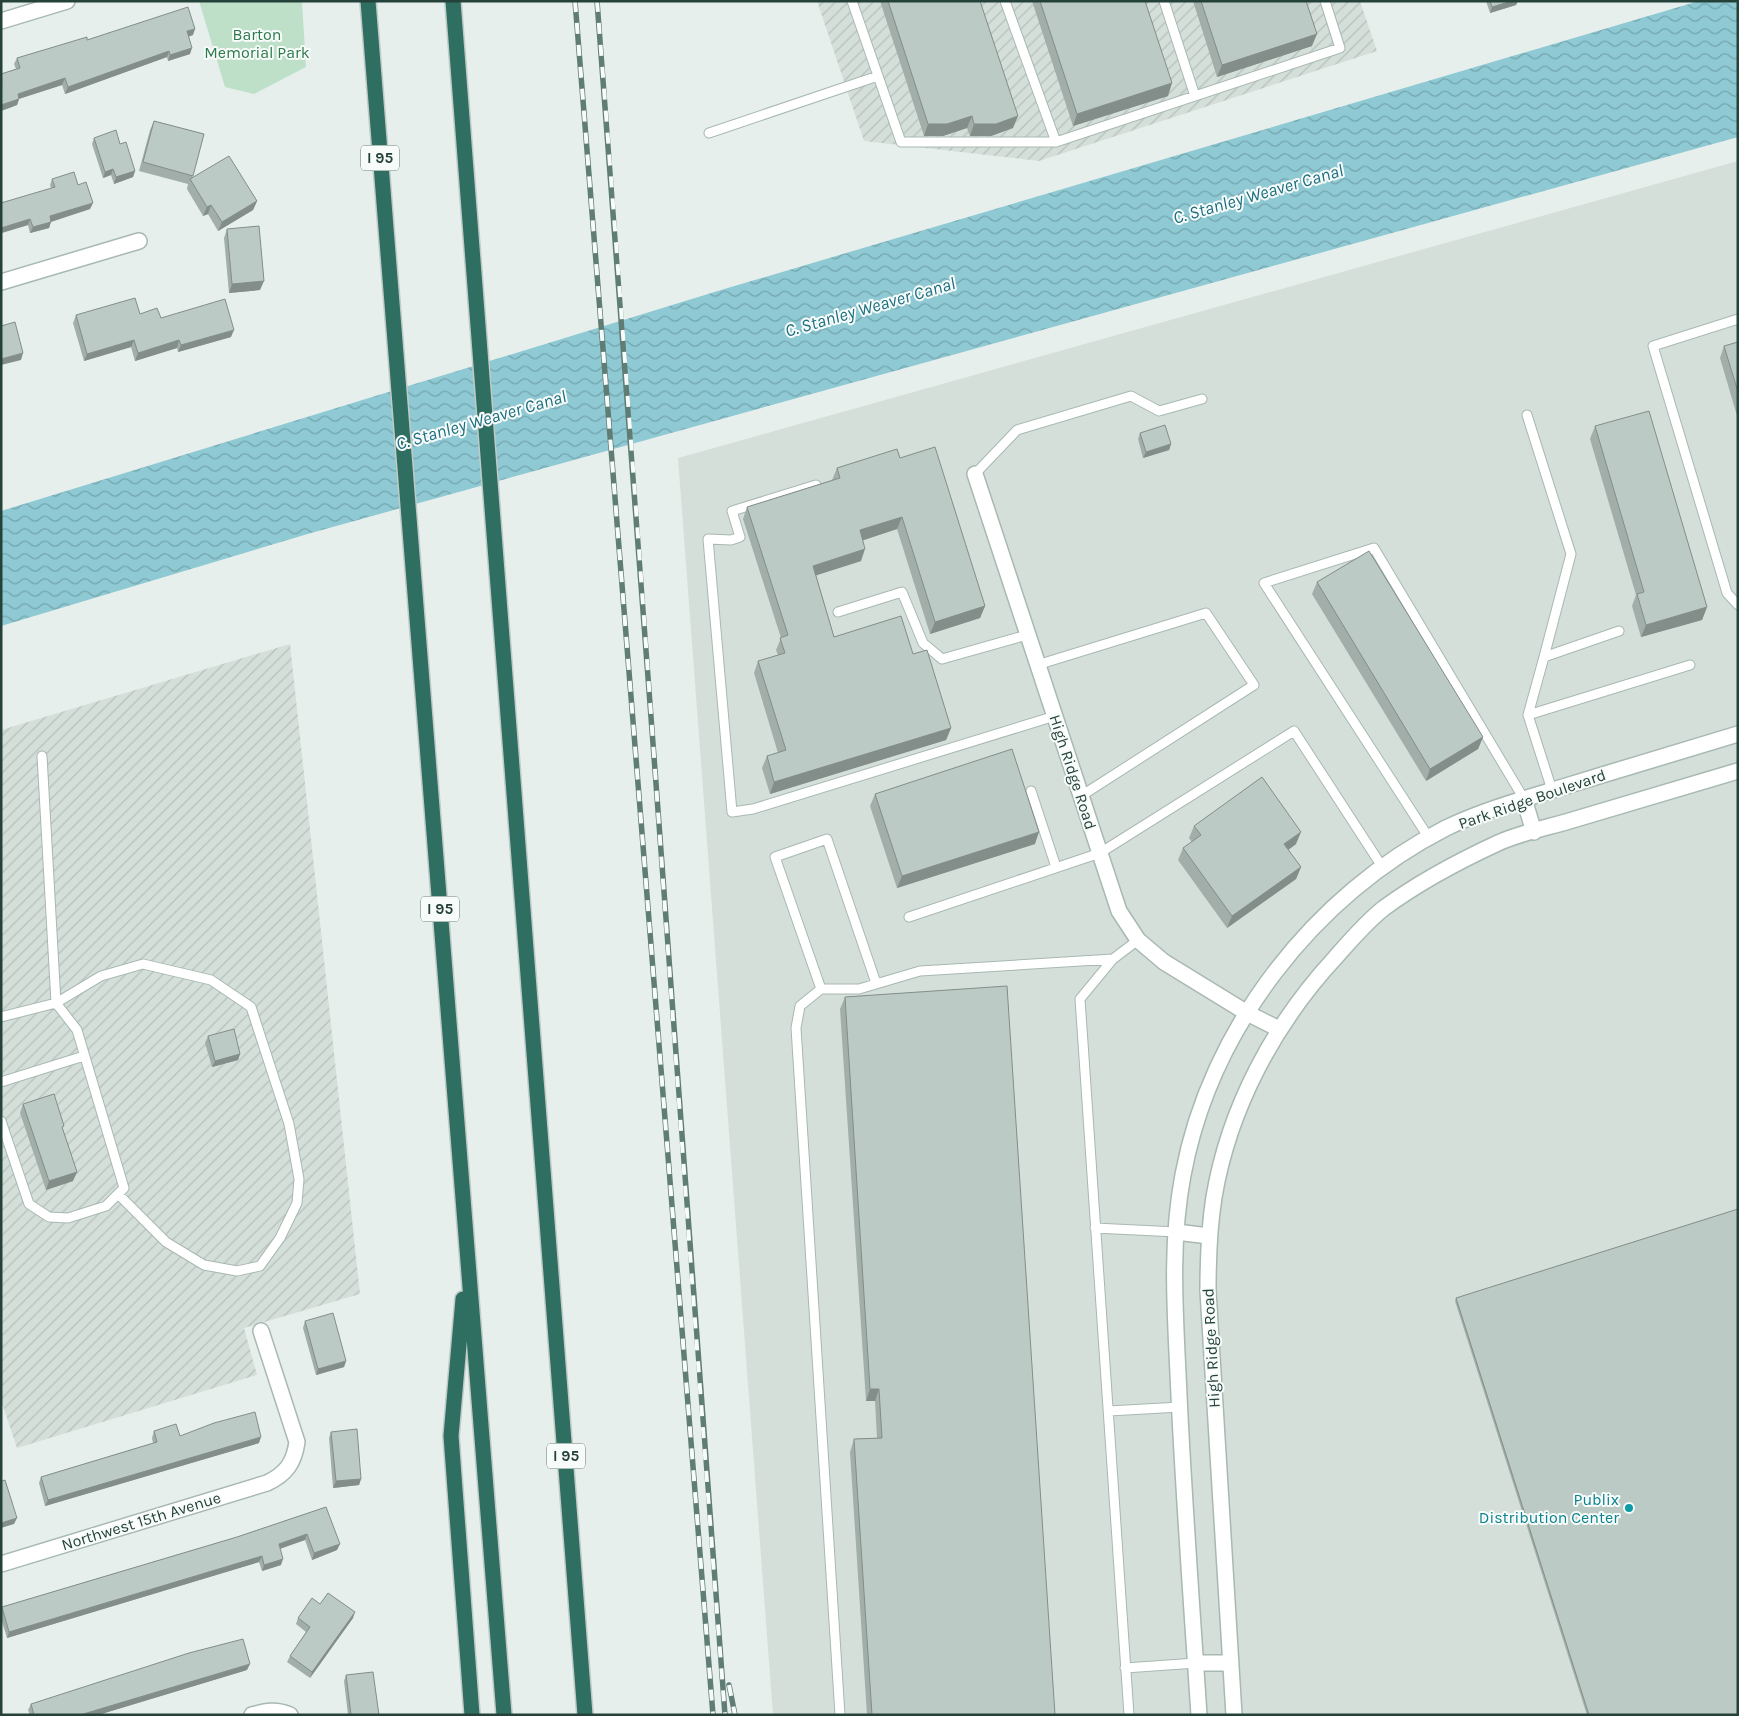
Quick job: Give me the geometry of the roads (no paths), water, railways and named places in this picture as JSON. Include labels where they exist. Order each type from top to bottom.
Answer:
[{"type":"highway","name":"I 95","points":[[368,1],[504,1715]]},
{"type":"highway","name":"I 95","points":[[453,1],[496,538],[585,1715]]},
{"type":"highway","points":[[467,1258],[450,1436],[472,1715]]},
{"type":"street","points":[[1,21],[67,1]]},
{"type":"street","points":[[1,282],[139,241]]},
{"type":"street","name":"High Ridge Road","points":[[975,474],[1119,911],[1138,940],[1164,962],[1247,1013],[1279,1029],[1255,1074],[1237,1116],[1214,1196],[1209,1236],[1208,1291],[1234,1715]]},
{"type":"street","name":"Park Ridge Boulevard","points":[[1247,1013],[1288,957],[1316,926],[1383,868],[1429,838],[1477,815],[1524,798],[1738,734]]},
{"type":"street","name":"Park Ridge Boulevard","points":[[1279,1029],[1324,969],[1383,909],[1439,873],[1500,842],[1738,771]]},
{"type":"street","points":[[1524,798],[1534,832]]},
{"type":"street","points":[[1200,1715],[1174,1295],[1176,1232],[1182,1176],[1203,1102],[1216,1070],[1247,1013]]},
{"type":"street","points":[[1176,1232],[1209,1236]]},
{"type":"street","name":"Northwest 15th Avenue","points":[[1,1564],[267,1483],[279,1477],[289,1468],[295,1455],[297,1442],[261,1331]]},
{"type":"street","points":[[1196,1664],[1230,1663]]},
{"type":"street","points":[[252,1715],[266,1710],[280,1711],[290,1715]]},
{"type":"lane","points":[[852,1],[902,142],[1056,142],[1196,96],[1340,48],[1325,1]]},
{"type":"lane","points":[[1005,1],[1056,142]]},
{"type":"lane","points":[[1164,1],[1196,96]]},
{"type":"lane","points":[[709,132],[878,76]]},
{"type":"lane","points":[[1738,319],[1653,346],[1727,593],[1738,605]]},
{"type":"lane","points":[[975,474],[1017,430],[1131,396],[1159,411],[1202,398]]},
{"type":"lane","points":[[1527,415],[1571,554],[1528,715],[1552,790]]},
{"type":"lane","points":[[816,485],[732,511],[740,537],[731,540],[708,540],[732,812],[753,809],[1055,716]]},
{"type":"lane","points":[[1429,838],[1264,583],[1374,548],[1524,798]]},
{"type":"lane","points":[[838,612],[902,592],[923,644],[942,659],[1027,635]]},
{"type":"lane","points":[[1037,665],[1206,613],[1254,685],[1081,796]]},
{"type":"lane","points":[[1544,657],[1619,631]]},
{"type":"lane","points":[[1528,715],[1690,665]]},
{"type":"lane","points":[[908,917],[1100,853],[1294,730],[1383,868]]},
{"type":"lane","points":[[1,1121],[29,1204],[49,1217],[68,1218],[106,1206],[124,1188],[77,1030],[56,1003],[42,756]]},
{"type":"lane","points":[[1031,790],[1056,868]]},
{"type":"lane","points":[[821,989],[775,857],[827,838],[876,983]]},
{"type":"lane","points":[[1129,1715],[1080,999],[1113,959],[1138,940]]},
{"type":"lane","points":[[840,1715],[796,1028],[800,1006],[821,989],[859,989],[920,971],[1113,959]]},
{"type":"lane","points":[[1,1018],[56,1003],[101,976],[143,964],[211,980],[251,1007],[289,1124],[299,1179],[297,1204],[280,1238],[260,1266],[237,1271],[204,1265],[166,1242],[118,1194]]},
{"type":"lane","points":[[1,1082],[84,1056]]},
{"type":"lane","points":[[1095,1228],[1176,1232]]},
{"type":"lane","points":[[1109,1411],[1180,1407]]},
{"type":"lane","points":[[1125,1668],[1196,1664]]},
{"type":"water","name":"C. Stanley Weaver Canal","points":[[1699,1],[1738,1],[1738,137],[311,533],[1,626],[1,511],[721,290]]},
{"type":"railway","points":[[575,1],[713,1715]]},
{"type":"railway","points":[[597,1],[725,1715]]},
{"type":"railway","points":[[729,1685],[735,1715]]},
{"type":"place","name":"Publix Distribution Center","points":[[1629,1508]]},
{"type":"park label","name":"Barton Memorial Park","points":[[257,43]]}]
